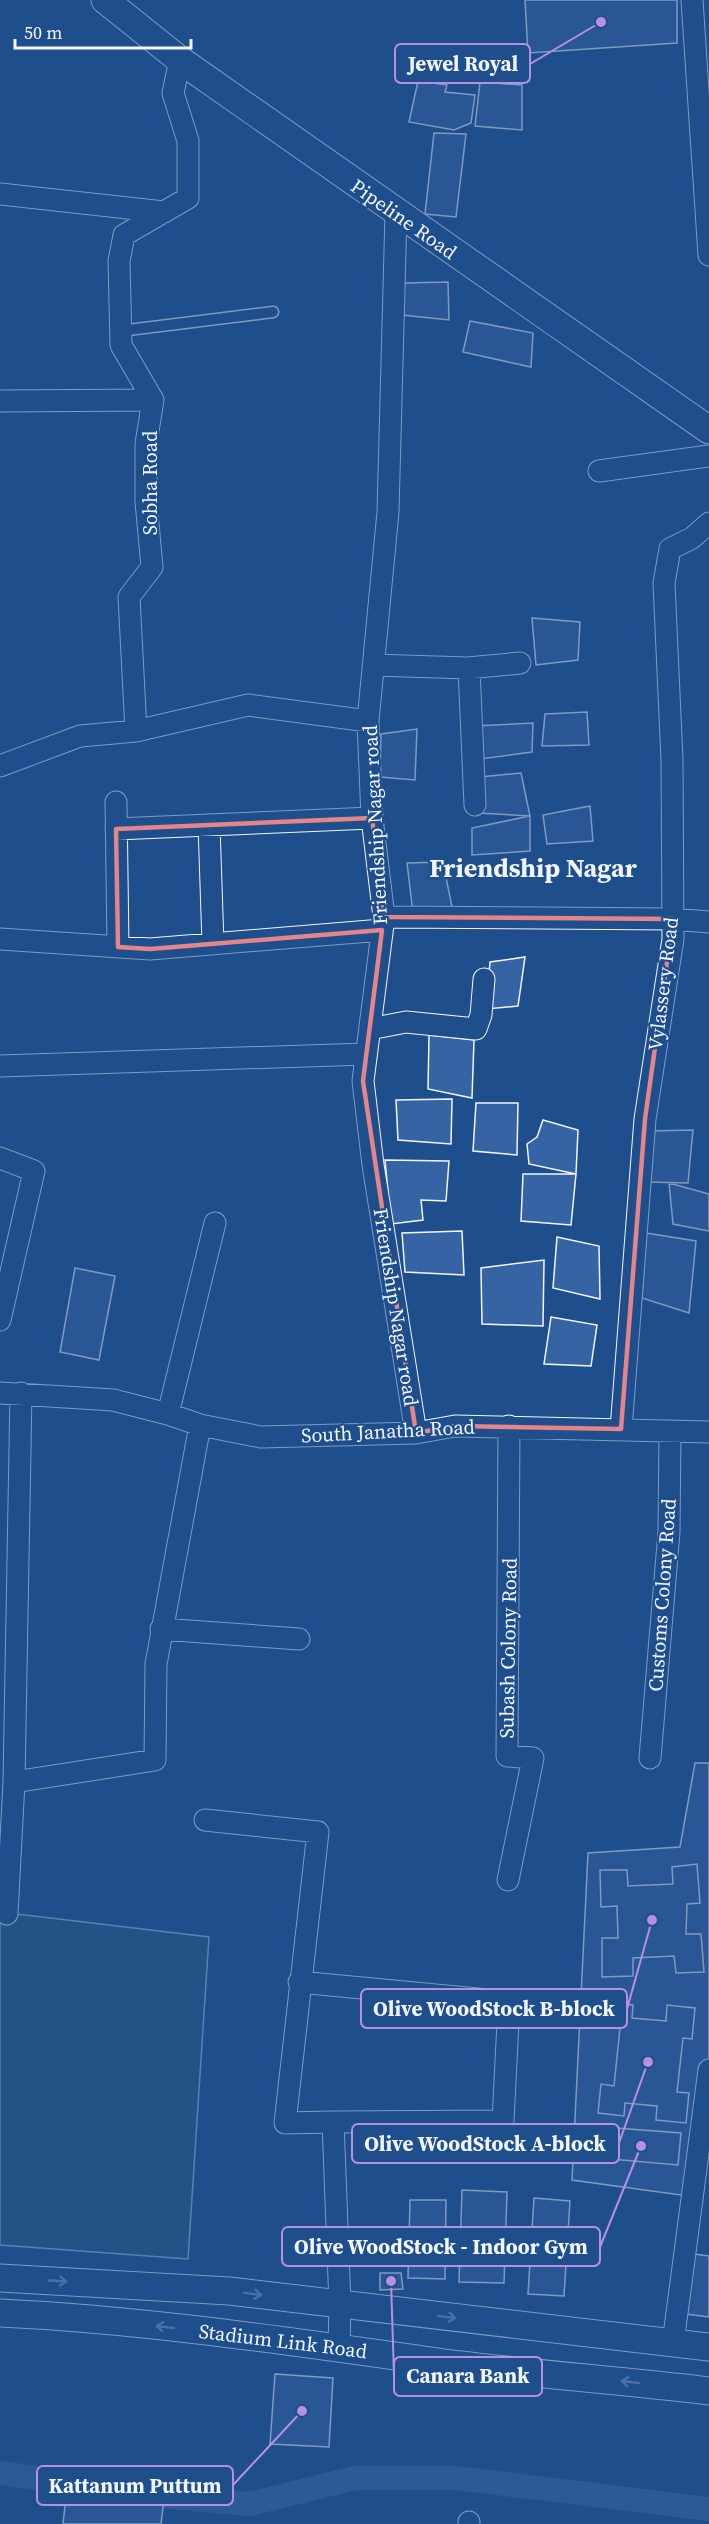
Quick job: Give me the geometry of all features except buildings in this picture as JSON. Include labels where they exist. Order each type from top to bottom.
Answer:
[{"type":"street","name":"Pipeline Road","points":[[105,0],[180,60],[709,430]]},
{"type":"street","points":[[692,0],[709,255]]},
{"type":"street","points":[[0,401],[153,400],[121,345],[119,261],[124,235],[188,198],[188,141],[173,93],[180,60]]},
{"type":"street","points":[[0,194],[164,212]]},
{"type":"street","name":"Friendship Nagar road","points":[[396,213],[388,512],[368,721],[372,818],[383,924],[363,1081],[373,1165],[416,1433]]},
{"type":"street","name":"Sobha Road","points":[[136,731],[129,597],[152,567],[146,502],[146,456],[153,400]]},
{"type":"street","points":[[599,471],[709,456]]},
{"type":"street","name":"Vylassery Road","points":[[621,1429],[645,1119],[673,939],[672,760],[664,583],[670,549],[692,538],[709,523]]},
{"type":"street","points":[[374,665],[470,668],[520,663]]},
{"type":"street","points":[[470,668],[475,805]]},
{"type":"street","points":[[0,766],[80,736],[136,731],[248,705],[368,721]]},
{"type":"street","points":[[116,802],[118,947]]},
{"type":"street","points":[[116,829],[372,818]]},
{"type":"street","points":[[209,825],[213,944]]},
{"type":"street","points":[[0,939],[150,949],[383,924],[673,919],[709,922]]},
{"type":"street","points":[[370,1029],[406,1022],[476,1029],[481,1015],[484,979]]},
{"type":"street","points":[[0,1066],[366,1053]]},
{"type":"street","points":[[0,1158],[34,1172],[0,1320]]},
{"type":"street","points":[[168,1414],[215,1223]]},
{"type":"street","points":[[7,1914],[14,1782],[10,1393]]},
{"type":"street","name":"South Janatha Road","points":[[10,1393],[113,1400],[200,1425],[261,1437],[416,1433],[455,1426],[709,1432]]},
{"type":"street","points":[[14,1782],[154,1760],[156,1664],[200,1425]]},
{"type":"street","name":"Subash Colony Road","points":[[508,1880],[533,1758],[507,1756],[509,1426]]},
{"type":"street","name":"Customs Colony Road","points":[[650,1758],[669,1532],[670,1431]]},
{"type":"street","points":[[161,1629],[299,1639]]},
{"type":"street","points":[[205,1820],[318,1832],[300,1982],[285,2124],[333,2121],[503,2121],[509,2002],[300,1982]]},
{"type":"street","points":[[668,2386],[709,2070]]},
{"type":"street","points":[[333,2121],[340,2305],[339,2347]]},
{"type":"street","points":[[0,2278],[229,2291],[709,2347]]},
{"type":"street","name":"Stadium Link Road","points":[[0,2313],[69,2316],[339,2347],[438,2362],[709,2391]]},
{"type":"lane","points":[[120,331],[273,312]]},
{"type":"highlighted area","points":[[372,818],[384,917],[673,919],[645,1119],[621,1429],[455,1426],[416,1433],[363,1081],[382,930],[150,949],[118,947],[116,829]]},
{"type":"shaded area","points":[[0,1912],[209,1937],[188,2259],[0,2245]]},
{"type":"waterway","points":[[0,2473],[170,2497],[250,2504],[355,2478],[456,2478],[709,2509]]},
{"type":"place","name":"Jewel Royal","points":[[601,22]]},
{"type":"place","name":"Olive WoodStock B-block","points":[[652,1920]]},
{"type":"place","name":"Olive WoodStock A-block","points":[[648,2062]]},
{"type":"place","name":"Olive WoodStock - Indoor Gym","points":[[641,2146]]},
{"type":"place","name":"Canara Bank","points":[[391,2281]]},
{"type":"place","name":"Kattanum Puttum","points":[[302,2411]]},
{"type":"district","name":"Friendship Nagar","points":[[533,868]]}]
